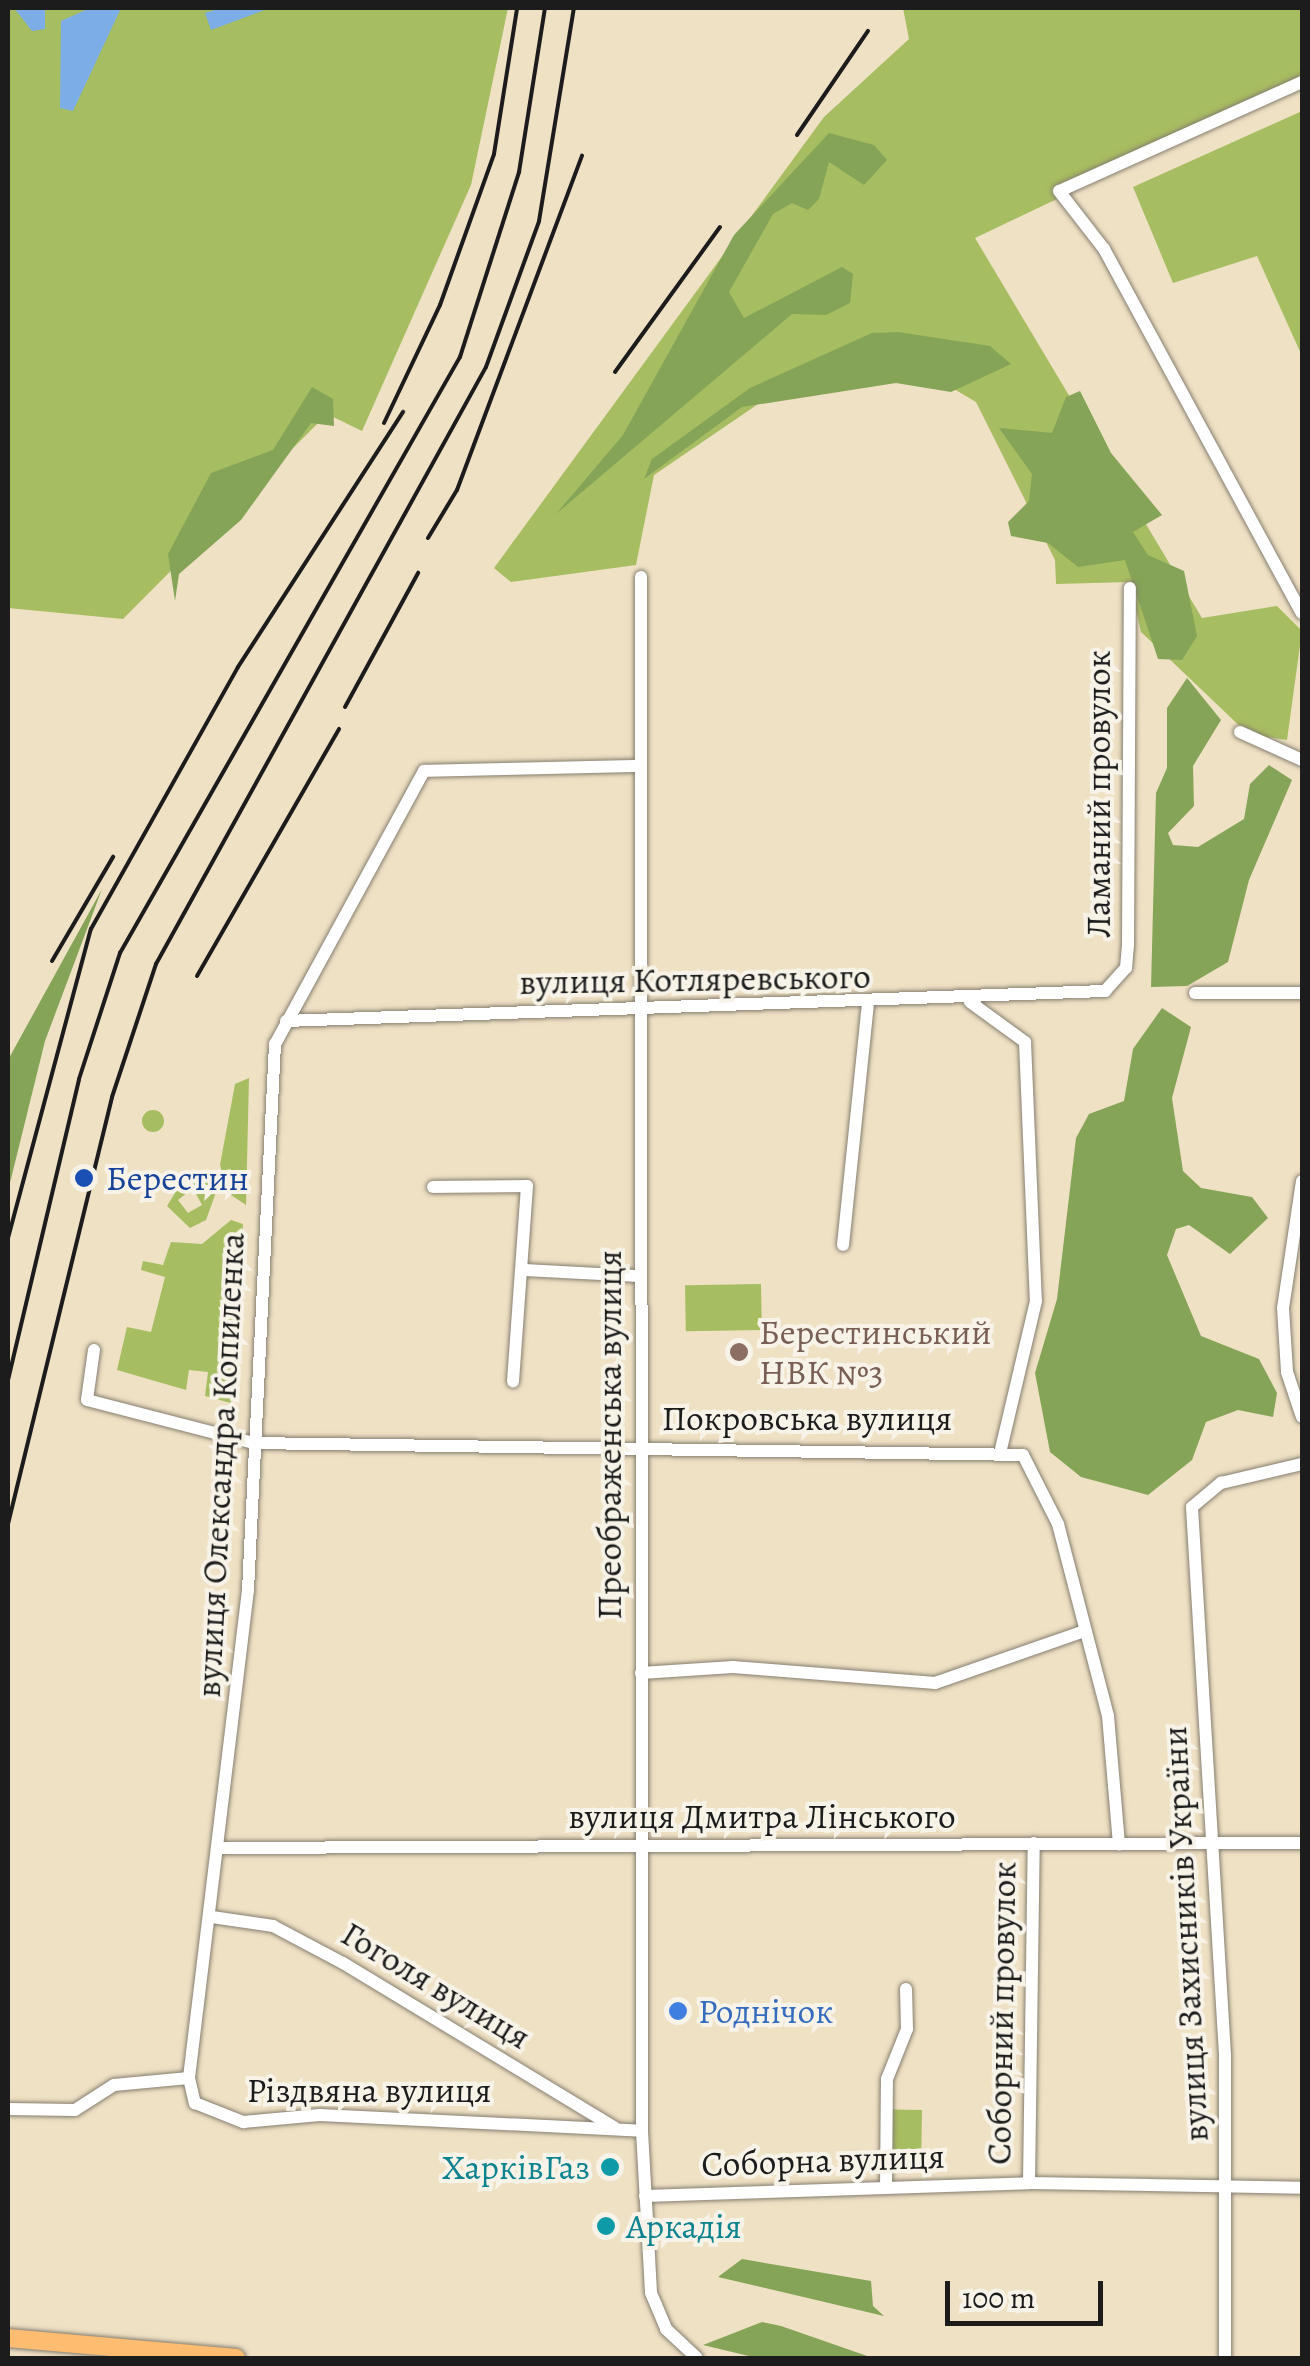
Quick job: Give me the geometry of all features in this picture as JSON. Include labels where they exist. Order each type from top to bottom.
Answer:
[{"type":"highway","points":[[8,2338],[236,2358]]},
{"type":"street","points":[[1302,82],[1059,191],[1104,250],[1302,613]]},
{"type":"street","name":"Преображенська вулиця","points":[[641,577],[635,1010],[642,2131],[651,2293],[666,2329],[697,2358]]},
{"type":"street","name":"Ламаний провулок","points":[[1105,991],[1126,968],[1128,945],[1130,588]]},
{"type":"street","points":[[1240,732],[1302,760]]},
{"type":"street","name":"вулиця Олександра Копиленка","points":[[189,2078],[222,1848],[253,1443],[275,1044],[424,771],[638,766]]},
{"type":"street","name":"вулиця Котляревського","points":[[286,1021],[868,1005],[1105,991]]},
{"type":"street","points":[[1195,993],[1302,993]]},
{"type":"street","points":[[967,1000],[1026,1042],[1036,1301],[1001,1449],[1037,1468],[1108,1716],[1119,1845]]},
{"type":"street","points":[[843,1245],[868,1005]]},
{"type":"street","points":[[1302,1180],[1283,1308],[1287,1372],[1302,1418]]},
{"type":"street","points":[[433,1188],[527,1186],[526,1270],[514,1382]]},
{"type":"street","points":[[526,1270],[638,1276]]},
{"type":"street","name":"Покровська вулиця","points":[[94,1350],[87,1400],[253,1443],[1001,1449]]},
{"type":"street","name":"вулиця Захисників України","points":[[1225,2358],[1226,2188],[1214,1844],[1192,1507],[1221,1483],[1302,1464]]},
{"type":"street","points":[[641,1673],[733,1667],[935,1683],[1084,1630]]},
{"type":"street","name":"Соборний провулок","points":[[1030,2183],[1034,1843]]},
{"type":"street","name":"вулиця Дмитра Лінського","points":[[222,1848],[641,1850],[1302,1843]]},
{"type":"street","name":"Гоголя вулиця","points":[[212,1917],[272,1926],[343,1963],[619,2130]]},
{"type":"street","points":[[886,2188],[886,2080],[907,2029],[906,1989]]},
{"type":"street","points":[[8,2110],[75,2110],[114,2085],[189,2078]]},
{"type":"street","name":"Різдвяна вулиця","points":[[189,2078],[195,2103],[243,2122],[320,2115],[642,2131]]},
{"type":"street","name":"Соборна вулиця","points":[[645,2196],[1030,2183],[1302,2188]]},
{"type":"green space","points":[[8,8],[508,8],[471,185],[362,431],[327,414],[123,619],[8,608]]},
{"type":"green space","points":[[903,8],[1302,8],[1302,82],[975,238],[1202,618],[1277,606],[1302,631],[1287,740],[1248,734],[1141,632],[1130,582],[1056,584],[1055,560],[976,402],[927,373],[777,391],[654,475],[636,565],[511,582],[494,568],[824,117],[909,39]]},
{"type":"green space","points":[[1302,111],[1302,356],[1257,256],[1173,283],[1133,187]]},
{"type":"green space","points":[[829,133],[874,145],[887,160],[864,185],[829,162],[819,199],[808,210],[792,203],[773,214],[729,292],[744,318],[842,267],[853,274],[850,303],[826,315],[792,314],[556,514],[623,435],[734,235]]},
{"type":"green space","points":[[898,332],[990,346],[1011,364],[951,392],[896,383],[742,407],[644,479],[652,459],[750,388],[872,333]]},
{"type":"green space","points":[[312,387],[333,399],[334,426],[311,423],[241,520],[179,574],[175,601],[168,554],[211,473],[273,450]]},
{"type":"green space","points":[[1080,391],[1111,453],[1162,515],[1133,532],[1148,555],[1184,571],[1197,636],[1182,660],[1158,659],[1125,560],[1078,567],[1048,543],[1011,536],[1008,522],[1029,501],[1032,474],[999,428],[1052,433],[1066,397]]},
{"type":"green space","points":[[1187,678],[1221,720],[1193,766],[1194,806],[1168,833],[1173,845],[1198,847],[1244,819],[1250,784],[1269,765],[1292,780],[1249,880],[1228,962],[1187,986],[1151,987],[1156,793],[1167,768],[1167,708]]},
{"type":"green space","points":[[102,889],[45,1041],[8,1191],[8,1060]]},
{"type":"green space","points":[[1162,1008],[1191,1027],[1172,1098],[1183,1171],[1201,1188],[1252,1197],[1268,1218],[1230,1254],[1189,1225],[1176,1229],[1167,1255],[1201,1336],[1259,1359],[1277,1393],[1273,1417],[1238,1410],[1206,1422],[1192,1460],[1148,1495],[1081,1477],[1050,1452],[1035,1373],[1057,1299],[1076,1138],[1089,1114],[1124,1101],[1133,1049]]},
{"type":"green space","points":[[249,1078],[246,1205],[228,1193],[220,1165],[235,1084]]},
{"type":"green space","points":[[149,1110],[157,1110],[164,1121],[157,1132],[149,1132],[142,1125],[142,1117]]},
{"type":"green space","points":[[186,1175],[208,1180],[215,1195],[206,1220],[190,1228],[167,1206]],"holes":[[[193,1188],[202,1205],[188,1213],[178,1200]]]},
{"type":"green space","points":[[231,1220],[243,1224],[231,1403],[205,1396],[208,1372],[189,1370],[186,1390],[117,1370],[127,1327],[151,1332],[165,1277],[141,1270],[143,1261],[163,1265],[171,1242],[202,1244]]},
{"type":"green space","points":[[761,1284],[762,1330],[686,1331],[685,1285]]},
{"type":"green space","points":[[889,2109],[922,2110],[921,2172],[888,2171]]},
{"type":"green space","points":[[742,2259],[871,2281],[873,2306],[884,2316],[718,2277]]},
{"type":"green space","points":[[762,2322],[873,2358],[757,2358],[703,2345]]},
{"type":"water","points":[[14,8],[45,8],[45,29],[32,31]]},
{"type":"water","points":[[90,8],[121,8],[73,111],[60,108],[61,21]]},
{"type":"water","points":[[222,8],[270,8],[211,30],[205,13]]},
{"type":"railway","points":[[384,423],[440,305],[494,154],[517,8]]},
{"type":"railway","points":[[8,1380],[79,1079],[120,953],[460,357],[519,172],[545,8]]},
{"type":"railway","points":[[8,1524],[112,1097],[156,964],[486,367],[539,221],[574,8]]},
{"type":"railway","points":[[797,135],[868,31]]},
{"type":"railway","points":[[428,538],[457,490],[582,156]]},
{"type":"railway","points":[[615,372],[720,227]]},
{"type":"railway","points":[[8,1238],[91,929],[238,667],[403,412]]},
{"type":"railway","points":[[345,707],[418,573]]},
{"type":"railway","points":[[197,976],[339,729]]},
{"type":"railway","points":[[52,961],[113,857]]},
{"type":"place","name":"Берестин","points":[[84,1178]]},
{"type":"place","name":"Берестинський НВК №3","points":[[739,1352]]},
{"type":"place","name":"Роднічок","points":[[678,2011]]},
{"type":"place","name":"ХарківГаз","points":[[610,2167]]},
{"type":"place","name":"Аркадія","points":[[606,2226]]}]
